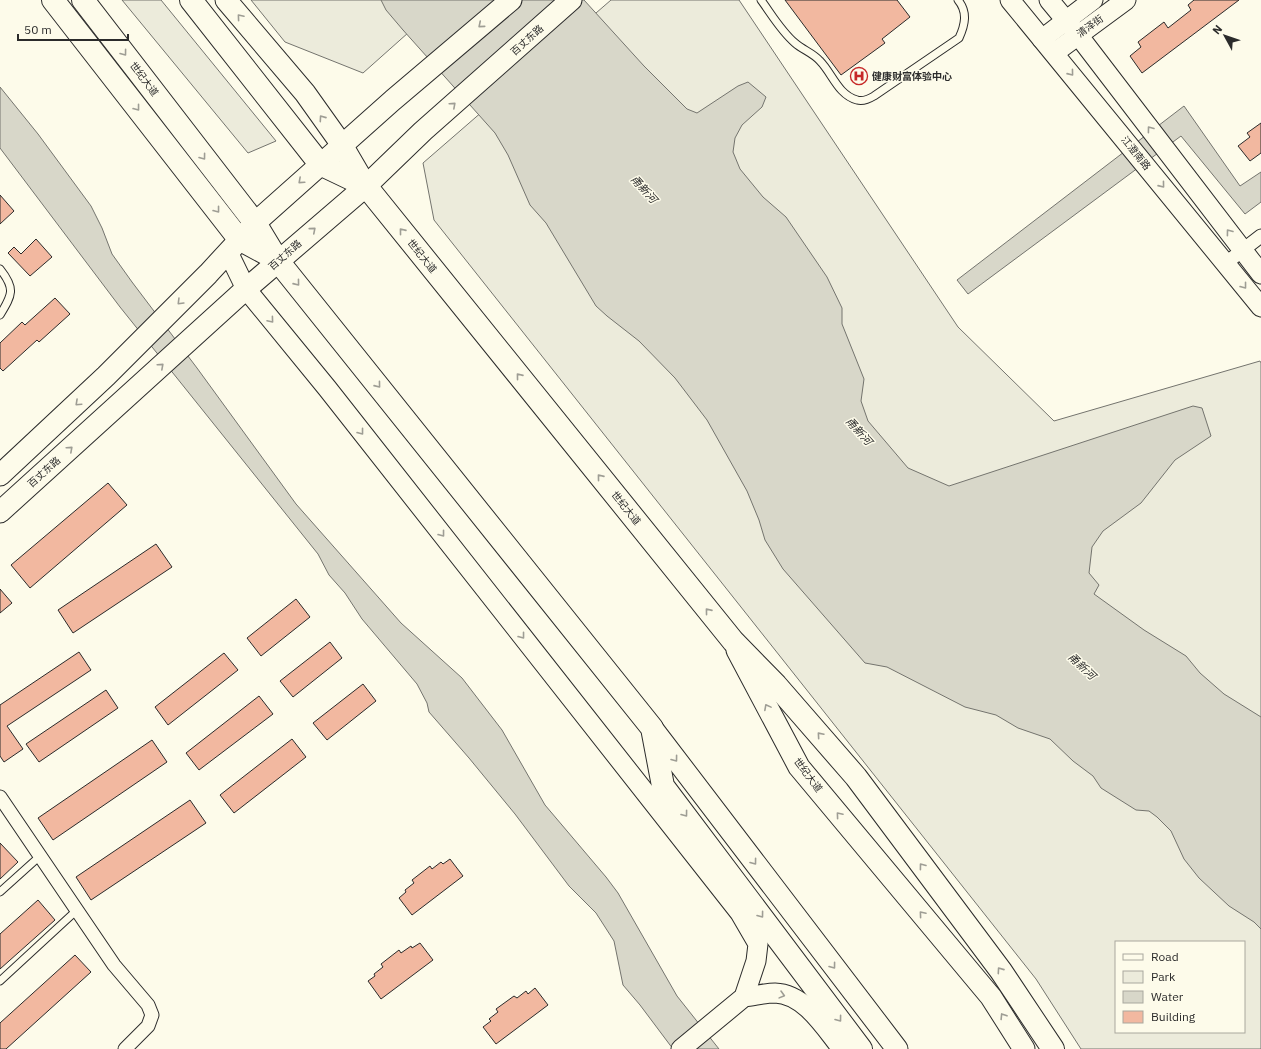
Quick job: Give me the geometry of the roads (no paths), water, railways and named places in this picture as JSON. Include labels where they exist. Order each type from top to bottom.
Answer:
[{"type":"highway","points":[[53,0],[234,245],[278,260]]},
{"type":"highway","name":"世纪大道","points":[[83,0],[255,224],[278,260],[652,728]]},
{"type":"highway","name":"世纪大道","points":[[191,0],[320,164],[366,186],[733,641]]},
{"type":"highway","points":[[733,641],[776,684],[845,764],[1002,971],[1053,1049]]},
{"type":"highway","points":[[652,728],[663,786],[861,1049]]},
{"type":"main road","points":[[226,0],[305,93],[342,145],[366,186]]},
{"type":"main road","points":[[0,475],[106,376],[208,274],[255,224],[393,100],[511,0]]},
{"type":"main road","name":"百丈东路","points":[[0,512],[278,260],[366,186],[423,131],[571,0]]},
{"type":"main road","name":"世纪大道","points":[[733,641],[799,767],[991,997],[1024,1049]]},
{"type":"main road","name":"世纪大道","points":[[652,728],[897,1049]]},
{"type":"street","name":"江澄南路","points":[[1010,0],[1226,262],[1261,307]]},
{"type":"street","points":[[1049,0],[1078,35],[1261,274]]},
{"type":"street","name":"清泽街","points":[[1042,38],[1093,0]]},
{"type":"street","name":"清泽街","points":[[1054,53],[1126,0]]},
{"type":"street","points":[[1226,262],[1261,236]]},
{"type":"street","points":[[234,245],[238,296],[327,388],[740,913],[758,944],[756,961],[744,997],[681,1049]]},
{"type":"street","points":[[0,798],[114,965],[148,1005],[152,1015],[148,1026],[125,1049]]},
{"type":"street","points":[[744,997],[776,993],[798,999],[815,1016],[842,1049]]},
{"type":"lane","points":[[761,0],[786,34],[821,61],[840,90],[857,100],[865,101],[959,38],[964,27],[966,17],[958,0]]},
{"type":"lane","points":[[0,269],[10,281],[10,298],[0,315]]},
{"type":"lane","points":[[0,892],[40,856]]},
{"type":"lane","points":[[0,981],[77,910]]},
{"type":"water","name":"甬新河","points":[[381,0],[584,0],[644,66],[687,109],[697,113],[738,86],[748,82],[766,97],[762,107],[742,125],[735,138],[733,152],[740,169],[763,197],[786,217],[827,277],[842,308],[842,324],[864,379],[861,401],[868,421],[908,468],[949,486],[1193,406],[1202,408],[1211,436],[1175,460],[1141,503],[1103,531],[1092,547],[1089,573],[1099,585],[1094,594],[1144,630],[1186,656],[1200,673],[1224,694],[1261,717],[1261,929],[1254,922],[1229,906],[1199,878],[1184,859],[1171,831],[1157,817],[1149,811],[1136,810],[1101,788],[1093,776],[1073,761],[1050,739],[1018,728],[996,715],[965,707],[887,667],[865,663],[783,569],[765,540],[759,520],[747,491],[707,420],[675,378],[639,341],[596,306],[546,223],[530,205],[508,155],[495,133],[403,30],[386,10]]},
{"type":"water","points":[[0,87],[38,134],[91,206],[102,228],[112,254],[296,504],[401,623],[462,678],[502,730],[545,805],[618,893],[677,996],[719,1049],[673,1049],[623,985],[614,941],[596,913],[569,886],[515,814],[429,712],[427,703],[417,684],[362,619],[345,593],[329,575],[318,554],[120,307],[0,148]]},
{"type":"water","points":[[1184,106],[1240,186],[1261,172],[1261,202],[1245,214],[1181,136],[968,294],[957,280]]},
{"type":"place","name":"健康财富体验中心","points":[[859,76]]}]
